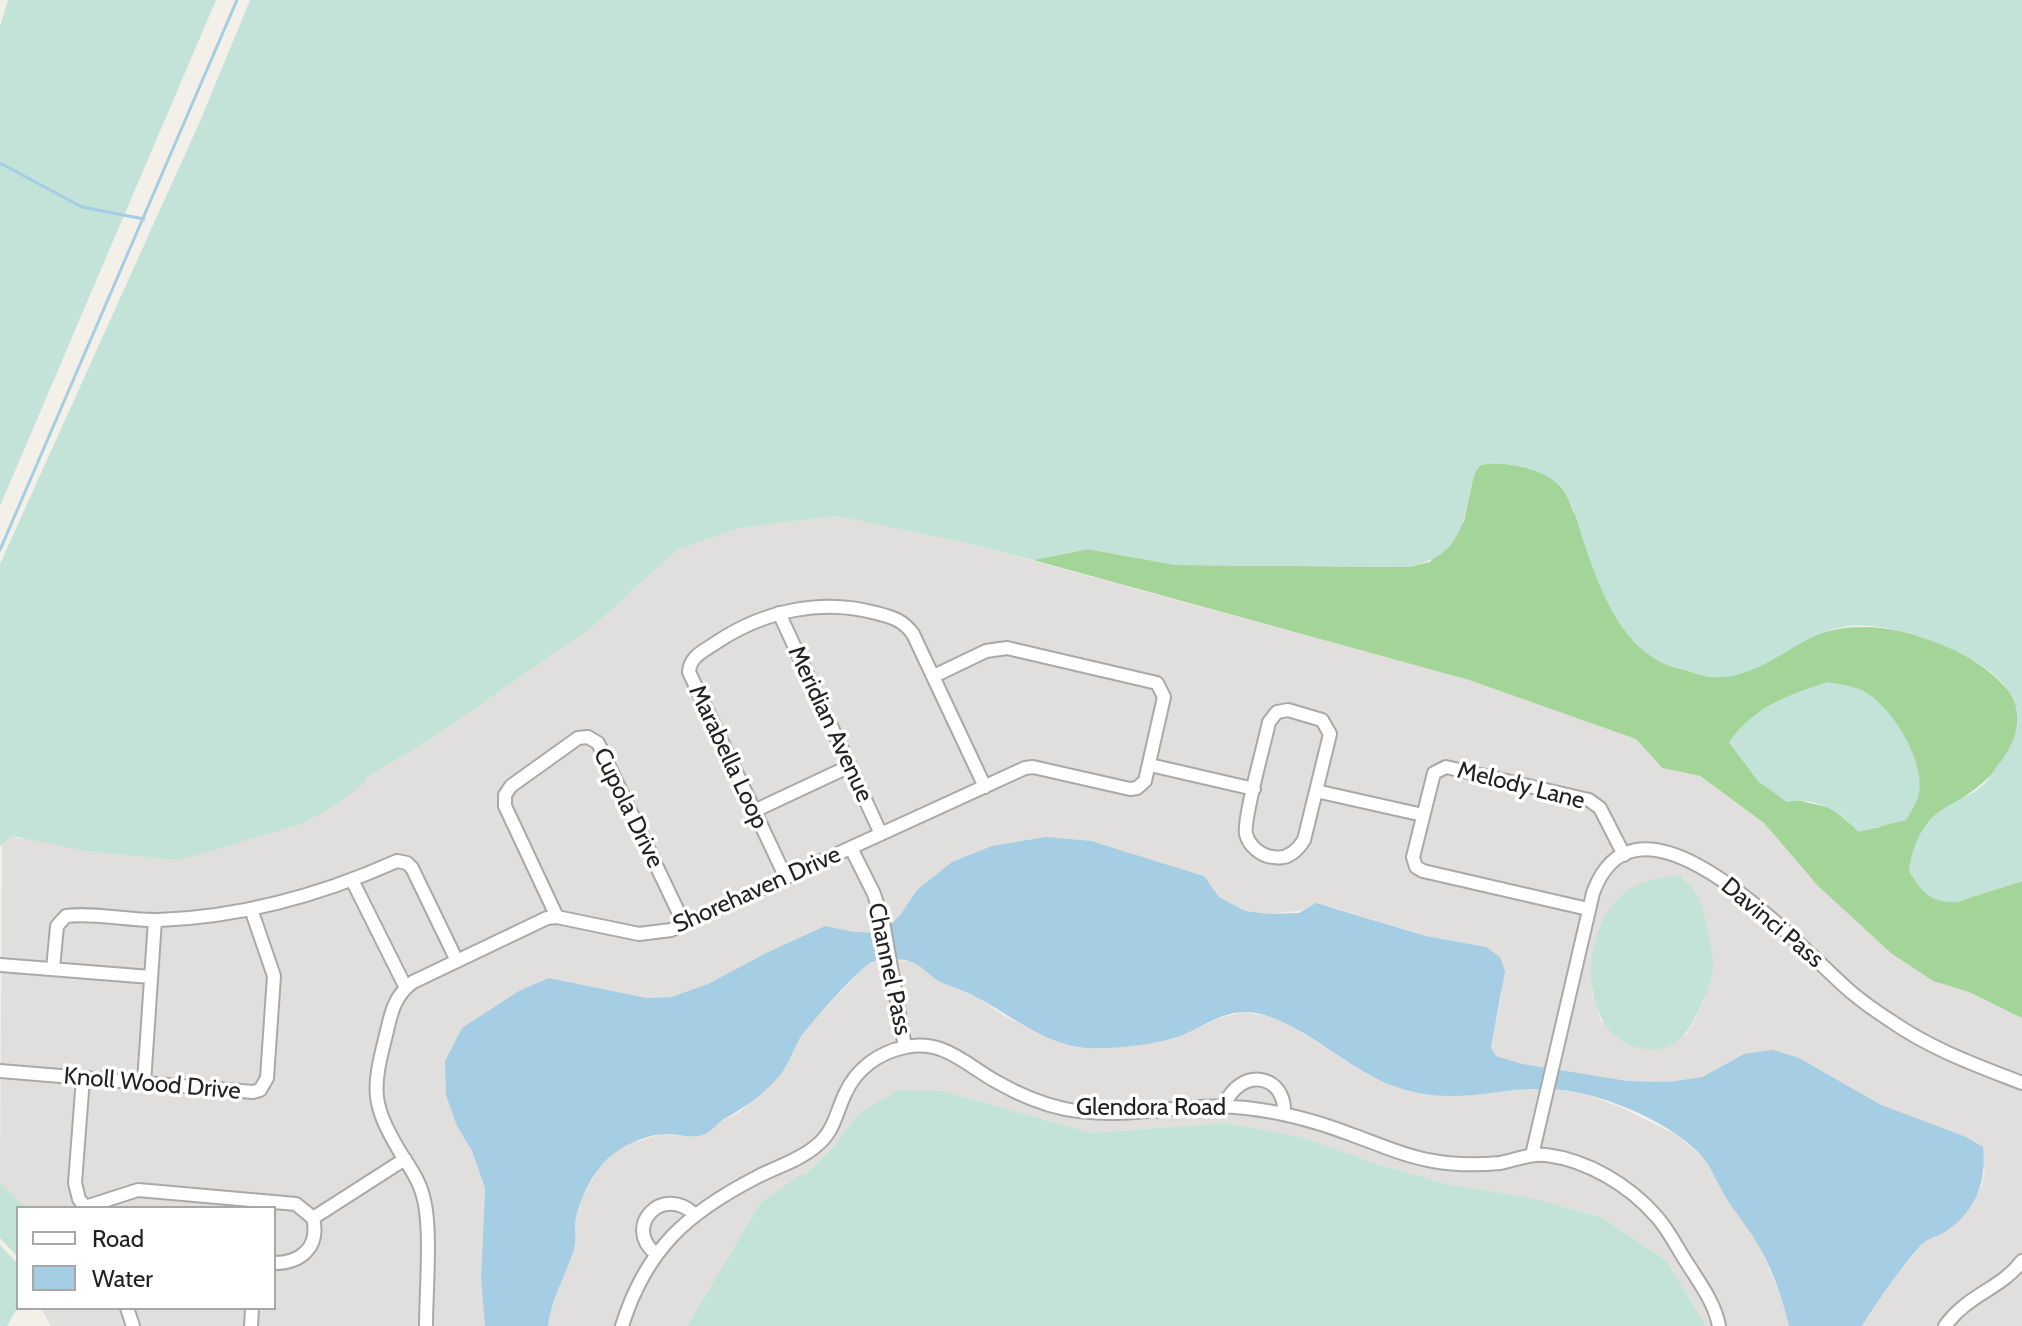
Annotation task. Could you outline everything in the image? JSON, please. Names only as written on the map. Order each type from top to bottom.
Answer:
[{"type":"street","name":"Marabella Loop","points":[[786,878],[690,677],[689,667],[694,657],[723,638],[779,613],[827,606],[892,617],[907,626],[913,634],[985,787]]},
{"type":"street","name":"Meridian Avenue","points":[[779,613],[881,834]]},
{"type":"street","points":[[934,676],[986,651],[1007,648],[1153,680],[1161,686],[1164,697],[1150,765],[1254,789]]},
{"type":"street","points":[[1285,710],[1318,717],[1329,730],[1316,791],[1302,843],[1293,853],[1276,858],[1258,851],[1246,833],[1269,722],[1274,714],[1285,710]]},
{"type":"street","name":"Cupola Drive","points":[[557,917],[505,806],[505,795],[511,786],[578,738],[588,737],[598,743],[684,924]]},
{"type":"street","name":"Shorehaven Drive","points":[[557,917],[639,934],[661,933],[1025,768],[1033,767],[1134,789],[1145,781],[1150,765]]},
{"type":"street","points":[[754,811],[850,766]]},
{"type":"street","name":"Melody Lane","points":[[1423,815],[1434,773],[1446,767],[1589,800],[1600,808],[1624,855]]},
{"type":"street","points":[[1316,791],[1423,815],[1413,857],[1419,869],[1588,909]]},
{"type":"street","name":"Channel Pass","points":[[851,848],[874,894],[883,922],[905,1047]]},
{"type":"street","name":"Davinci Pass","points":[[1624,855],[1657,849],[1730,883],[1769,914],[1853,993],[1892,1022],[1926,1043],[2022,1083]]},
{"type":"street","points":[[1624,855],[1597,882],[1588,909],[1532,1155],[1546,1155],[1596,1170],[1640,1201],[1657,1217],[1707,1295],[1719,1326]]},
{"type":"street","points":[[53,969],[57,926],[66,916],[155,920],[251,909],[352,880],[397,861],[407,863],[412,868],[457,961]]},
{"type":"street","points":[[352,880],[406,988]]},
{"type":"street","name":"Knoll Wood Drive","points":[[0,1071],[253,1092],[260,1090],[266,1083],[275,986],[272,968],[251,909]]},
{"type":"street","points":[[426,1326],[426,1206],[417,1181],[381,1118],[375,1091],[392,1007],[406,988],[537,922],[557,917]]},
{"type":"street","points":[[144,1083],[155,920]]},
{"type":"street","points":[[0,965],[151,977]]},
{"type":"street","name":"Glendora Road","points":[[622,1326],[632,1297],[655,1253],[694,1214],[815,1147],[830,1133],[844,1095],[858,1073],[878,1057],[905,1047],[929,1045],[942,1048],[1020,1094],[1066,1109],[1111,1113],[1224,1106],[1284,1113],[1390,1150],[1433,1161],[1478,1164],[1532,1155]]},
{"type":"street","points":[[83,1078],[75,1183],[84,1206]]},
{"type":"street","points":[[1224,1106],[1234,1087],[1246,1081],[1260,1080],[1279,1091],[1284,1113]]},
{"type":"street","points":[[313,1218],[405,1159]]},
{"type":"street","points":[[92,1206],[138,1190],[217,1202],[290,1202],[305,1209],[313,1218],[315,1234],[309,1249],[298,1260],[276,1263]]},
{"type":"street","points":[[655,1253],[645,1242],[643,1234],[650,1214],[662,1205],[675,1203],[687,1207],[694,1214]]},
{"type":"street","points":[[1945,1326],[1957,1310],[1976,1295],[1998,1284],[2022,1261]]},
{"type":"shaded area","points":[[8,0],[216,0],[0,506],[0,27]]},
{"type":"shaded area","points":[[250,0],[2022,0],[2022,881],[1956,902],[1947,902],[1928,895],[1909,871],[1915,844],[1929,821],[1941,810],[1984,784],[2012,742],[2017,726],[2014,700],[1986,668],[1924,638],[1870,626],[1843,627],[1826,632],[1762,665],[1728,677],[1706,676],[1660,662],[1629,636],[1616,618],[1597,579],[1563,490],[1556,482],[1536,471],[1501,464],[1480,465],[1477,469],[1465,516],[1450,546],[1433,559],[1408,567],[1176,565],[1088,549],[1032,560],[836,516],[739,528],[677,550],[590,629],[426,742],[367,777],[339,803],[301,824],[179,860],[87,851],[12,836],[0,846],[0,564],[201,119]]},
{"type":"shaded area","points":[[836,516],[971,544],[1469,680],[1636,739],[1661,768],[1699,776],[1764,823],[1818,886],[1892,954],[1933,981],[1969,992],[2022,1018],[2022,1326],[1862,1326],[1889,1284],[1925,1241],[1948,1230],[1972,1205],[1982,1185],[1985,1169],[1906,1116],[1880,1105],[1799,1058],[1744,1054],[1701,1077],[1668,1082],[1628,1081],[1523,1064],[1496,1056],[1491,1048],[1502,993],[1486,947],[1426,936],[1332,907],[1270,914],[1245,911],[1219,897],[1204,876],[1091,841],[918,890],[883,933],[825,926],[708,984],[671,997],[648,998],[549,978],[457,1126],[472,1151],[485,1188],[481,1279],[485,1326],[51,1326],[42,1310],[276,1310],[276,1206],[24,1206],[0,1183],[2,842],[12,836],[19,839],[338,803],[367,777],[426,742],[590,629],[677,550],[739,528]],"holes":[[[1679,876],[1697,894],[1705,997],[1686,1035],[1601,1022],[1592,993],[1597,935],[1649,881]]]},
{"type":"shaded area","points":[[1828,682],[1855,688],[1871,696],[1883,706],[1904,736],[1918,769],[1920,784],[1918,798],[1906,820],[1858,832],[1844,818],[1826,807],[1807,801],[1787,802],[1759,782],[1729,742],[1750,719],[1773,703]]},
{"type":"shaded area","points":[[1679,876],[1699,899],[1708,930],[1713,970],[1686,1033],[1662,1049],[1639,1048],[1619,1039],[1604,1023],[1595,1002],[1593,955],[1598,932],[1608,911],[1622,895],[1649,881]]},
{"type":"shaded area","points":[[912,961],[948,986],[975,996],[1006,1017],[1075,1047],[1103,1049],[1173,1039],[1217,1019],[1243,1012],[1278,1018],[1359,1069],[1391,1085],[1483,1093],[1549,1088],[1587,1095],[1620,1107],[1675,1134],[1702,1156],[1761,1249],[1784,1304],[1789,1326],[1706,1326],[1666,1260],[1603,1218],[1533,1198],[1447,1184],[1377,1164],[1302,1137],[1225,1123],[1092,1133],[943,1091],[858,1114],[832,1149],[804,1175],[761,1202],[687,1326],[548,1326],[550,1312],[575,1245],[576,1217],[583,1196],[599,1168],[613,1154],[631,1143],[663,1134],[689,1137],[704,1134],[738,1113],[784,1070],[798,1041],[814,1020],[868,963]]},
{"type":"shaded area","points":[[899,1090],[943,1091],[1092,1133],[1225,1123],[1302,1137],[1377,1164],[1447,1184],[1533,1198],[1603,1218],[1666,1260],[1706,1326],[687,1326],[761,1202],[804,1175],[832,1149],[858,1114]]},
{"type":"shaded area","points":[[0,1183],[24,1206],[16,1206],[16,1255],[0,1238]]},
{"type":"shaded area","points":[[0,1245],[16,1262],[16,1310],[7,1326],[0,1326]]},
{"type":"green space","points":[[1480,465],[1521,466],[1557,482],[1574,513],[1694,672],[1712,676],[1743,672],[1812,637],[1862,627],[1889,629],[1943,644],[1968,657],[2007,689],[2019,719],[2017,735],[2010,751],[1980,785],[1942,810],[1956,902],[2022,881],[2022,1018],[1969,992],[1933,981],[1892,954],[1818,886],[1764,823],[1700,776],[1662,768],[1636,739],[1469,680],[1033,560],[1088,549],[1176,565],[1408,567],[1430,562],[1464,521],[1474,474]],"holes":[[[1729,742],[1881,827],[1859,831],[1831,808],[1784,797],[1759,782]]]},
{"type":"water","points":[[1046,837],[1091,841],[1204,876],[1219,897],[1245,911],[1299,913],[1316,903],[1426,936],[1486,947],[1500,957],[1505,971],[1491,1048],[1496,1056],[1523,1064],[1628,1081],[1668,1082],[1702,1077],[1744,1054],[1773,1050],[1799,1058],[1881,1105],[1966,1137],[1983,1147],[1983,1171],[1978,1193],[1958,1222],[1921,1245],[1862,1326],[1789,1326],[1766,1259],[1704,1158],[1668,1129],[1628,1108],[1564,1090],[1525,1089],[1452,1096],[1415,1092],[1376,1078],[1279,1020],[1243,1012],[1153,1043],[1113,1048],[1078,1047],[1037,1033],[971,995],[939,981],[912,962],[887,960],[872,962],[847,984],[800,1038],[781,1074],[748,1104],[705,1134],[647,1137],[621,1149],[601,1166],[589,1183],[578,1210],[574,1249],[555,1297],[548,1326],[485,1326],[481,1279],[485,1188],[446,1095],[445,1061],[462,1028],[519,991],[549,978],[647,998],[671,997],[708,984],[825,926],[883,933],[917,890],[952,862],[992,846]]},
{"type":"waterway","points":[[0,550],[237,0]]},
{"type":"waterway","points":[[0,163],[82,207],[144,219]]}]
